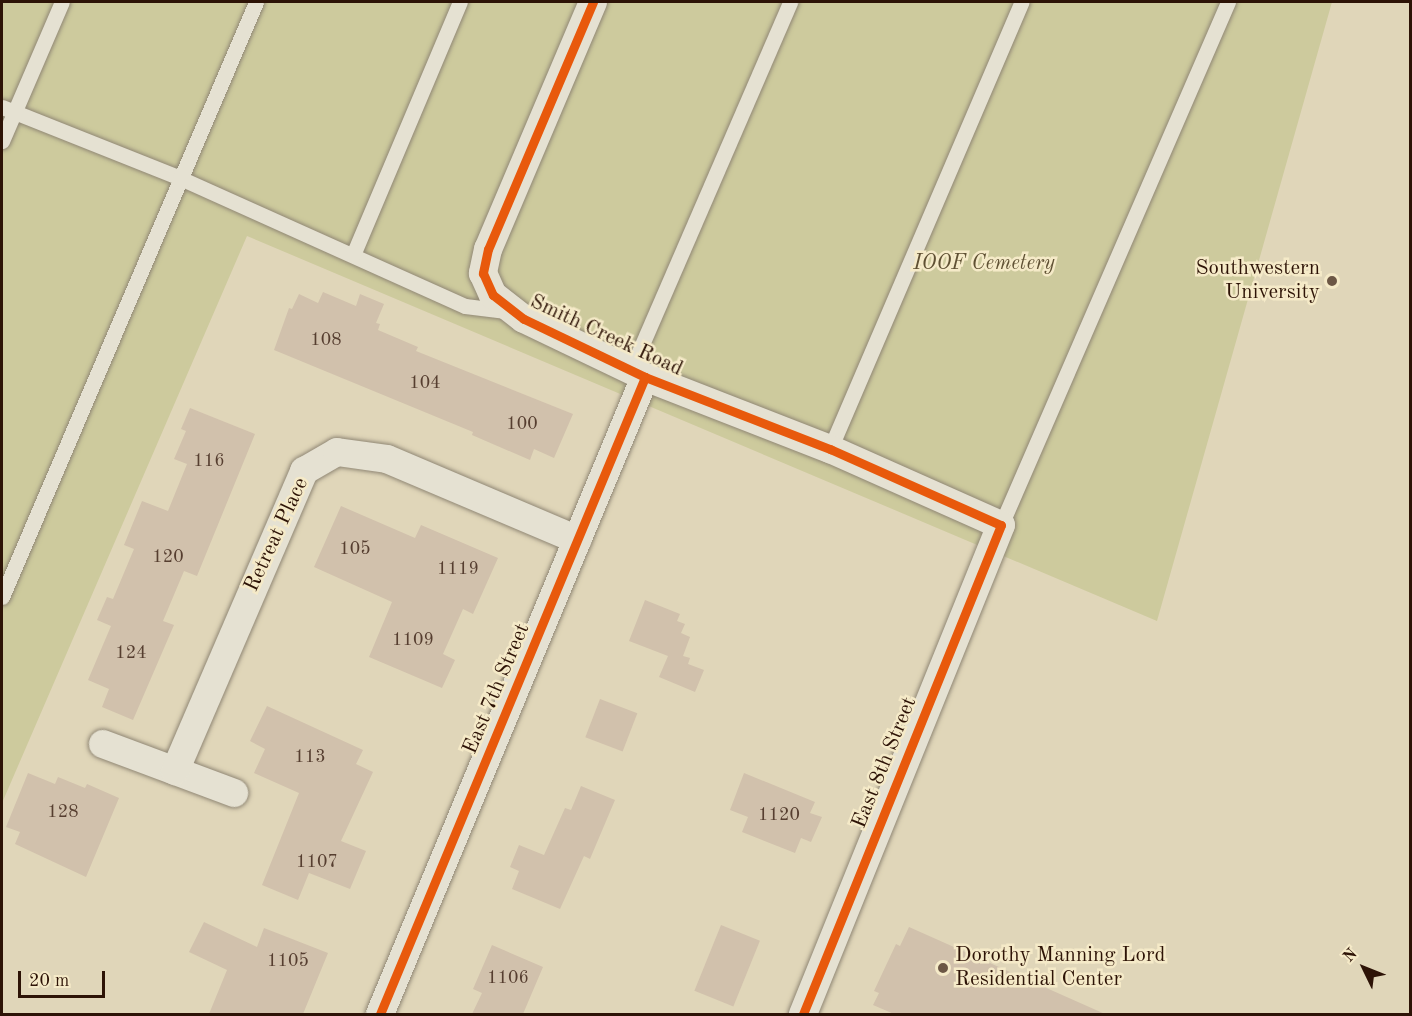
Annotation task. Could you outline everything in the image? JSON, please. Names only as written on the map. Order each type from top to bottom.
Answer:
[{"type":"street","name":"Smith Creek Road","points":[[593,2],[488,249],[483,273],[493,295],[514,312],[638,373],[830,449],[1001,525]]},
{"type":"street","name":"East 7th Street","points":[[380,1014],[578,540],[638,373]]},
{"type":"street","name":"Retreat Place","points":[[175,771],[304,471],[337,452],[387,459],[578,540]]},
{"type":"street","name":"East 8th Street","points":[[803,1014],[1001,525]]},
{"type":"street","points":[[103,744],[234,793]]},
{"type":"lane","points":[[2,141],[8,109],[62,2]]},
{"type":"lane","points":[[2,597],[256,2]]},
{"type":"lane","points":[[353,255],[460,2]]},
{"type":"lane","points":[[638,373],[790,2]]},
{"type":"lane","points":[[830,449],[1022,2]]},
{"type":"lane","points":[[1001,525],[1228,2]]},
{"type":"lane","points":[[8,109],[180,178],[465,306],[514,312]]},
{"type":"green space","name":"IOOF Cemetery","points":[[2,2],[1332,2],[1157,621],[247,236],[2,803]]},
{"type":"building","points":[[323,292],[356,306],[360,294],[384,304],[376,323],[380,324],[378,330],[418,347],[416,351],[573,414],[554,458],[534,449],[530,460],[472,435],[473,432],[274,350],[289,308],[292,309],[299,294],[318,303]]},
{"type":"building","points":[[190,408],[255,434],[197,576],[184,571],[163,621],[174,625],[133,720],[102,707],[109,689],[88,680],[111,626],[97,620],[107,597],[113,599],[134,549],[124,545],[142,501],[168,511],[187,464],[174,459],[186,431],[181,429]]},
{"type":"building","points":[[341,506],[415,538],[421,525],[498,558],[473,614],[463,609],[443,654],[455,660],[442,688],[369,657],[392,602],[314,567]]},
{"type":"building","points":[[645,600],[680,614],[677,621],[685,624],[681,633],[690,637],[683,656],[690,658],[688,664],[704,670],[695,692],[659,677],[668,656],[629,641]]},
{"type":"building","points":[[600,699],[637,713],[623,752],[585,737]]},
{"type":"building","points":[[267,706],[363,750],[356,764],[373,772],[341,841],[366,851],[350,889],[309,873],[298,900],[262,885],[299,793],[254,773],[265,749],[250,741]]},
{"type":"building","points":[[28,773],[55,784],[58,777],[85,788],[87,784],[119,798],[86,877],[15,844],[20,832],[6,827]]},
{"type":"building","points":[[744,773],[815,802],[810,813],[822,817],[811,842],[801,838],[795,853],[742,832],[748,817],[730,810]]},
{"type":"building","points":[[581,786],[615,800],[590,859],[584,856],[560,909],[512,889],[519,871],[510,867],[519,845],[544,855],[565,808],[571,810]]},
{"type":"building","points":[[204,922],[257,947],[264,928],[328,953],[303,1014],[209,1014],[227,970],[189,952]]},
{"type":"building","points":[[721,925],[760,941],[733,1007],[694,991]]},
{"type":"building","name":"Dorothy Manning Lord Residential Center","points":[[909,927],[1105,1014],[894,1014],[873,1005],[879,993],[874,991],[896,944],[900,946]]},
{"type":"building","points":[[492,945],[543,967],[523,1014],[472,1014],[482,993],[473,989]]},
{"type":"cycle path","points":[[593,2],[488,249],[483,273],[493,295],[524,319],[645,377],[830,449],[1001,525],[803,1014]]},
{"type":"cycle path","points":[[380,1014],[645,377]]},
{"type":"place","name":"Southwestern University","points":[[1332,281]]},
{"type":"place","name":"Dorothy Manning Lord Residential Center","points":[[943,968]]}]
